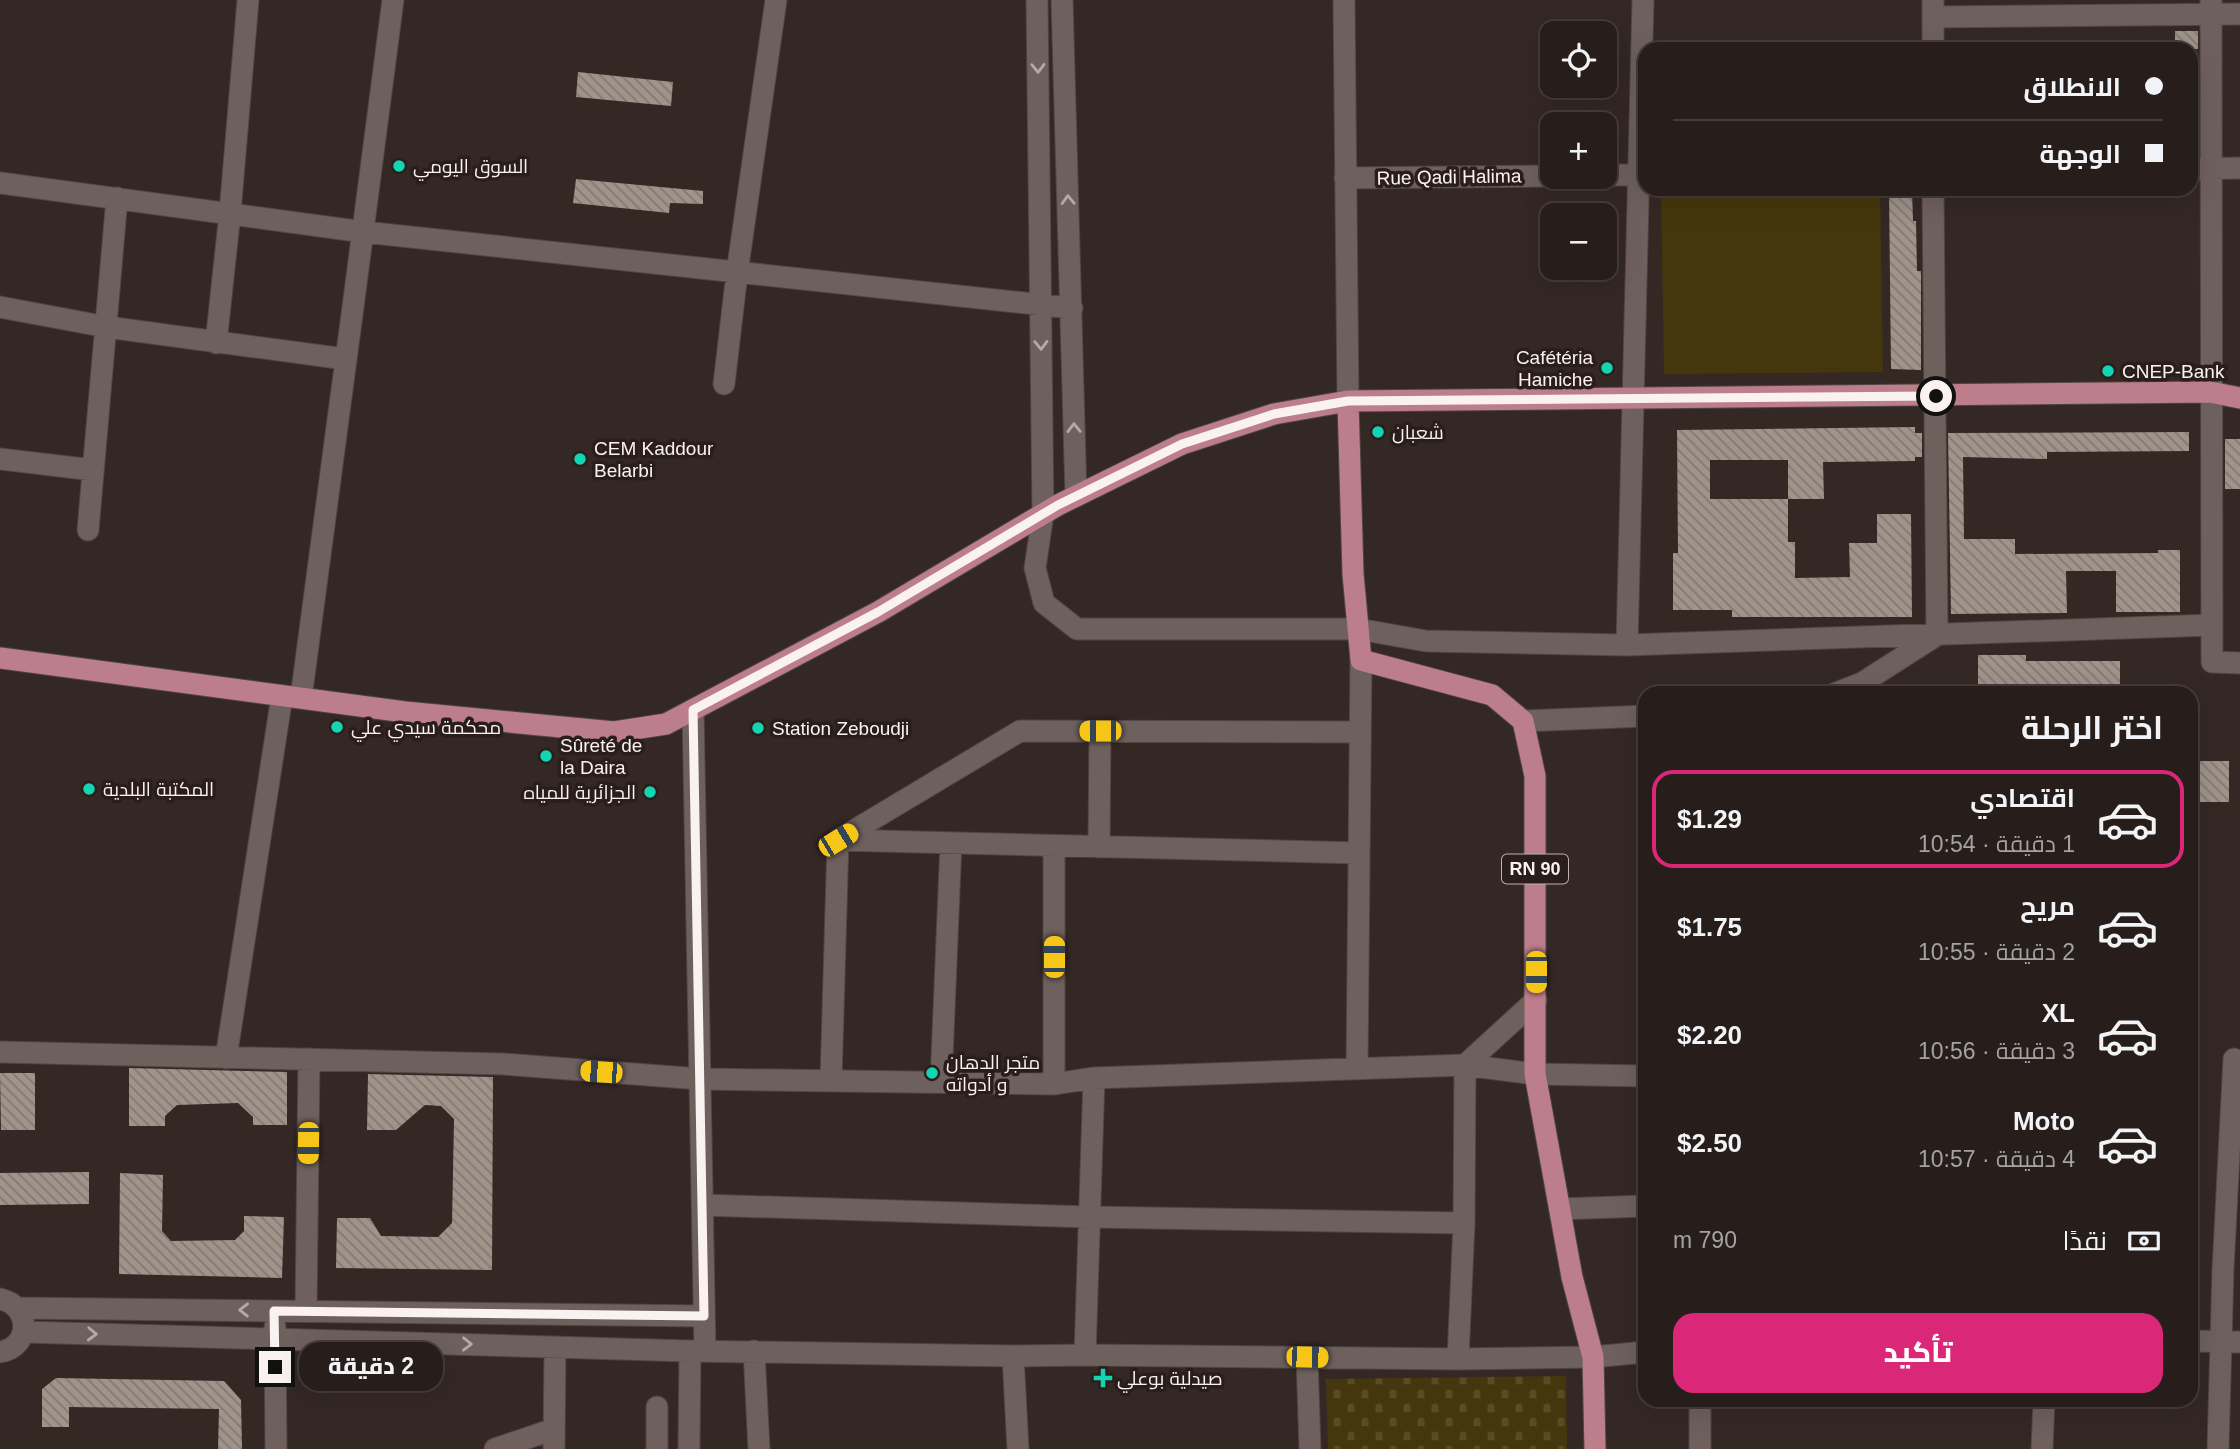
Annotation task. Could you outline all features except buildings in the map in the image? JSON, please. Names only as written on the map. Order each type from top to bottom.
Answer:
[{"type":"main road","points":[[0,658],[405,712],[614,732],[666,724],[878,612],[1076,496],[1182,444],[1274,414],[1348,401],[2210,392],[2240,398]]},
{"type":"main road","points":[[1348,401],[1353,574],[1361,660],[1492,695],[1523,721]]},
{"type":"main road","name":"RN 90","points":[[1523,721],[1535,776],[1535,1074],[1572,1277],[1592,1357],[1595,1449]]},
{"type":"street","points":[[216,343],[248,0]]},
{"type":"street","points":[[226,1058],[292,697],[364,232],[393,0]]},
{"type":"street","points":[[724,384],[776,0]]},
{"type":"street","points":[[1037,0],[1042,514],[1035,568],[1044,603],[1077,629],[1358,629],[1426,641],[1628,645],[2212,625]]},
{"type":"street","points":[[1062,0],[1076,496]]},
{"type":"street","points":[[1344,0],[1348,401]]},
{"type":"street","points":[[1643,0],[1643,42]]},
{"type":"street","points":[[2211,7],[2201,169],[2210,392],[2212,662],[2240,663]]},
{"type":"street","points":[[1933,42],[1933,9],[2211,7],[2240,14]]},
{"type":"street","points":[[2201,169],[2240,169]]},
{"type":"street","points":[[1617,175],[1638,175]]},
{"type":"street","name":"Rue Qadi Halima","points":[[1345,178],[1540,176]]},
{"type":"street","points":[[0,183],[364,232],[1072,308]]},
{"type":"street","points":[[1628,645],[1633,398],[1641,196]]},
{"type":"street","points":[[1933,196],[1937,635]]},
{"type":"street","points":[[88,530],[117,198]]},
{"type":"street","points":[[0,307],[107,327],[345,359]]},
{"type":"street","points":[[0,459],[93,470]]},
{"type":"street","points":[[1865,686],[1937,635]]},
{"type":"street","points":[[1357,1068],[1361,660]]},
{"type":"street","points":[[689,1449],[704,1316],[693,710]]},
{"type":"street","points":[[1523,721],[1638,716]]},
{"type":"street","points":[[1098,847],[1100,731]]},
{"type":"street","points":[[838,840],[1020,732],[1360,732]]},
{"type":"street","points":[[838,840],[1359,853]]},
{"type":"street","points":[[831,1080],[838,840]]},
{"type":"street","points":[[941,1082],[951,843]]},
{"type":"street","points":[[1054,846],[1054,1084]]},
{"type":"street","points":[[1458,1359],[1464,1223],[1465,1065],[1536,1000]]},
{"type":"street","points":[[0,1052],[503,1064],[700,1079],[1054,1084],[1094,1078],[1465,1065],[1535,1074],[1638,1076]]},
{"type":"street","points":[[306,1311],[309,1059]]},
{"type":"street","points":[[2217,1449],[2230,1342],[2234,1059]]},
{"type":"street","points":[[1086,1355],[1094,1078]]},
{"type":"street","points":[[702,1205],[1090,1217],[1464,1223]]},
{"type":"street","points":[[1560,1209],[1638,1206]]},
{"type":"street","points":[[9,1303],[274,1311],[704,1316]]},
{"type":"street","points":[[0,1352],[15,1347],[24,1332],[23,1315],[9,1303]]},
{"type":"street","points":[[274,1311],[276,1449]]},
{"type":"street","points":[[24,1332],[698,1351],[1013,1356],[1458,1359],[1592,1357],[1638,1353]]},
{"type":"street","points":[[2198,1341],[2230,1342]]},
{"type":"street","points":[[495,1449],[554,1439],[555,1347]]},
{"type":"street","points":[[754,1351],[759,1449]]},
{"type":"street","points":[[1013,1356],[1018,1449]]},
{"type":"street","points":[[1307,1357],[1310,1449]]},
{"type":"street","points":[[657,1407],[657,1449]]},
{"type":"street","points":[[1700,1407],[1700,1449]]},
{"type":"street","points":[[2042,1449],[2044,1407]]},
{"type":"green space","points":[[1661,196],[1880,196],[1883,372],[1664,374]]},
{"type":"green space","points":[[1566,1376],[1567,1449],[1328,1449],[1326,1379]]},
{"type":"place","name":"السوق اليومي","points":[[399,166]]},
{"type":"place","name":"Cafétéria Hamiche","points":[[1607,368]]},
{"type":"place","name":"CNEP-Bank","points":[[2108,371]]},
{"type":"place","name":"شعبان","points":[[1378,432]]},
{"type":"place","name":"CEM Kaddour Belarbi","points":[[580,459]]},
{"type":"place","name":"محكمة سيدي علي","points":[[337,727]]},
{"type":"place","name":"Station Zeboudji","points":[[758,728]]},
{"type":"place","name":"Sûreté de la Daira","points":[[546,756]]},
{"type":"place","name":"المكتبة البلدية","points":[[89,789]]},
{"type":"place","name":"الجزائرية للمياه","points":[[650,792]]},
{"type":"place","name":"متجر الدهان و أدواته","points":[[932,1073]]},
{"type":"place","name":"صيدلية بوعلي","points":[[1103,1378]]},
{"type":"route","points":[[275,1367],[274,1311],[704,1316],[693,710],[878,612],[1058,505],[1182,444],[1274,414],[1348,401],[1936,396]]}]
